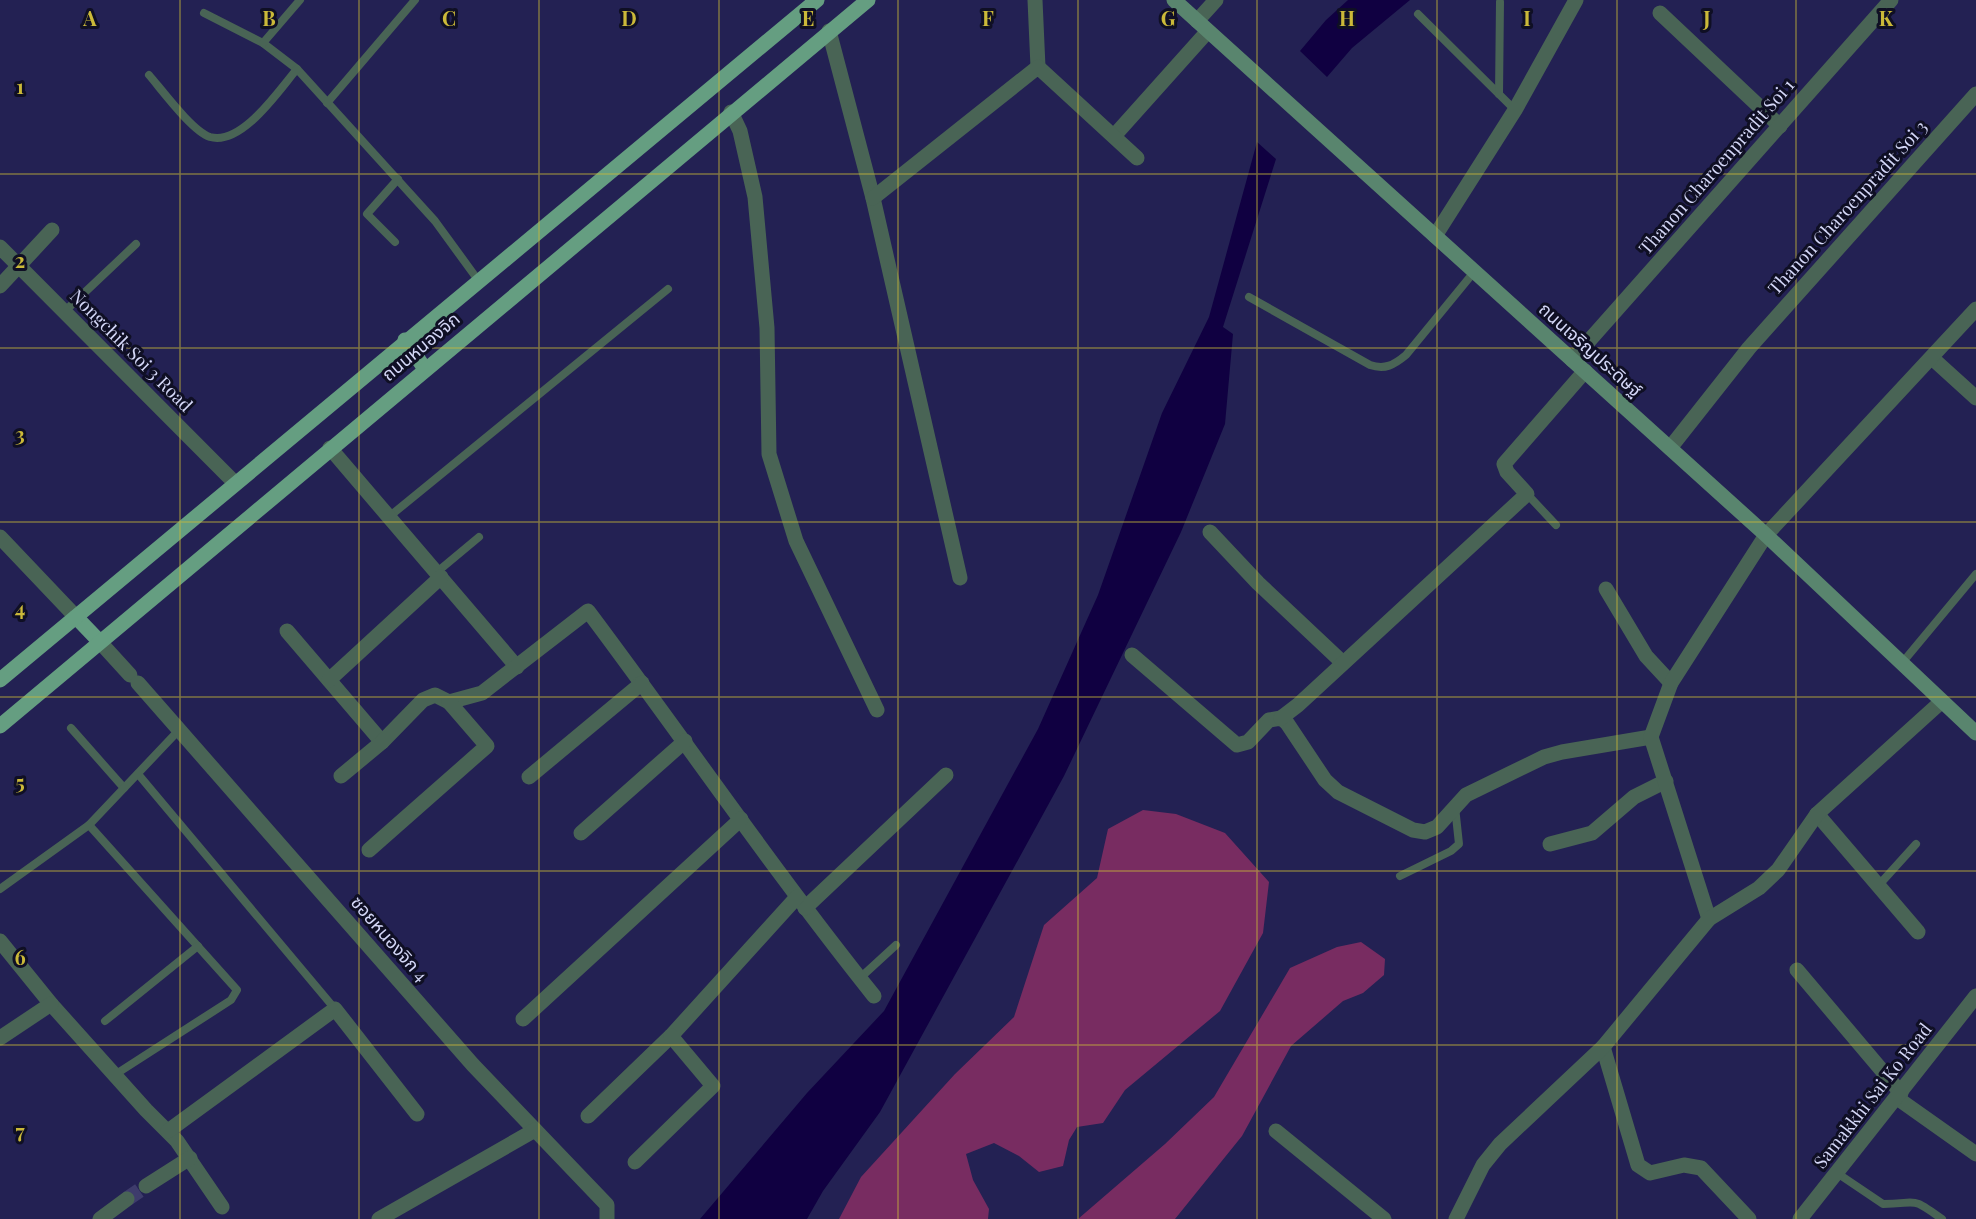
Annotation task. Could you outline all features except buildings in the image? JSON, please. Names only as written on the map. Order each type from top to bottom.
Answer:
[{"type":"main road","name":"ถนนหนองจิก","points":[[0,680],[405,340],[817,0]]},
{"type":"main road","name":"ถนนหนองจิก","points":[[0,726],[731,112],[868,0]]},
{"type":"main road","name":"ถนนเจริญประดิษฐ์","points":[[1174,0],[1766,535],[1976,733]]},
{"type":"main road","points":[[405,340],[425,369]]},
{"type":"main road","points":[[76,617],[99,641]]},
{"type":"street","points":[[1035,0],[1038,67],[1137,158]]},
{"type":"street","points":[[1197,21],[1216,0]]},
{"type":"street","points":[[1435,236],[1515,110],[1576,0]]},
{"type":"street","name":"Thanon Charoenpradit Soi 1","points":[[1572,360],[1891,0]]},
{"type":"street","points":[[1660,13],[1780,126]]},
{"type":"street","points":[[829,31],[873,198],[960,578]]},
{"type":"street","points":[[1114,136],[1208,31]]},
{"type":"street","points":[[873,198],[1038,67]]},
{"type":"street","name":"Thanon Charoenpradit Soi 3","points":[[1670,448],[1749,348],[1976,94]]},
{"type":"street","points":[[731,112],[740,131],[755,197],[757,241],[767,328],[769,454],[796,541],[877,710]]},
{"type":"street","points":[[0,285],[52,230]]},
{"type":"street","name":"Nongchik Soi 3 Road","points":[[0,247],[235,483]]},
{"type":"street","points":[[1708,919],[1651,737],[1671,683],[1766,535],[1976,309]]},
{"type":"street","points":[[1932,358],[1976,398]]},
{"type":"street","points":[[1132,655],[1237,745],[1248,742],[1269,720],[1281,718],[1298,705],[1342,662],[1527,494],[1507,472],[1504,464],[1585,371]]},
{"type":"street","points":[[330,448],[517,666]]},
{"type":"street","points":[[1210,532],[1258,583],[1342,662]]},
{"type":"street","points":[[0,537],[76,617]]},
{"type":"street","points":[[328,680],[439,574]]},
{"type":"street","points":[[1606,589],[1646,656],[1671,683]]},
{"type":"street","points":[[450,702],[482,693],[588,611],[801,902],[874,996]]},
{"type":"street","points":[[287,631],[382,741]]},
{"type":"street","name":"ซอยหนองจิก 4","points":[[99,641],[473,1065],[607,1205],[607,1219]]},
{"type":"street","points":[[530,777],[642,683]]},
{"type":"street","points":[[341,776],[382,741],[423,700],[435,695],[450,702],[487,746],[369,850]]},
{"type":"street","points":[[1456,1219],[1483,1165],[1500,1144],[1603,1047],[1708,919],[1759,888],[1778,870],[1817,814],[1941,702]]},
{"type":"street","points":[[1281,718],[1287,723],[1325,780],[1338,792],[1413,831],[1425,832],[1437,827],[1466,795],[1544,758],[1562,752],[1651,737]]},
{"type":"street","points":[[581,833],[685,741]]},
{"type":"street","points":[[588,1116],[671,1036],[801,902],[946,775]]},
{"type":"street","points":[[1550,844],[1592,833],[1634,797],[1665,781]]},
{"type":"street","points":[[1817,814],[1918,932]]},
{"type":"street","points":[[523,1019],[741,819]]},
{"type":"street","points":[[0,941],[51,1004],[146,1110],[168,1131],[190,1158],[222,1207]]},
{"type":"street","points":[[1797,970],[1899,1095],[1976,1154]]},
{"type":"street","name":"Samakkhi Sai Ko Road","points":[[1800,1219],[1976,996]]},
{"type":"street","points":[[0,1038],[51,1004]]},
{"type":"street","points":[[168,1131],[335,1009],[417,1114]]},
{"type":"street","points":[[635,1162],[713,1086],[671,1036]]},
{"type":"street","points":[[1603,1047],[1638,1165],[1650,1173],[1684,1165],[1701,1168],[1749,1219]]},
{"type":"street","points":[[379,1219],[535,1130]]},
{"type":"street","points":[[1276,1131],[1384,1219]]},
{"type":"street","points":[[146,1186],[190,1158]]},
{"type":"street","points":[[100,1219],[127,1199]]},
{"type":"lane","points":[[263,43],[300,0]]},
{"type":"lane","points":[[327,103],[415,0]]},
{"type":"lane","points":[[1498,94],[1500,2]]},
{"type":"lane","points":[[204,13],[263,43],[297,69],[435,221],[478,280]]},
{"type":"lane","points":[[1418,14],[1515,110]]},
{"type":"lane","points":[[149,75],[196,128],[209,136],[224,138],[252,121],[297,69]]},
{"type":"lane","points":[[395,242],[367,214],[398,179]]},
{"type":"lane","points":[[64,312],[136,244]]},
{"type":"lane","points":[[1250,297],[1370,365],[1381,368],[1395,364],[1406,355],[1474,272]]},
{"type":"lane","points":[[390,516],[668,289]]},
{"type":"lane","points":[[1527,494],[1556,525]]},
{"type":"lane","points":[[439,574],[479,537]]},
{"type":"lane","points":[[1902,663],[1976,574]]},
{"type":"lane","points":[[71,728],[124,788]]},
{"type":"lane","points":[[0,890],[89,825],[179,730]]},
{"type":"lane","points":[[138,774],[335,1009]]},
{"type":"lane","points":[[1400,876],[1451,851],[1459,844],[1455,807]]},
{"type":"lane","points":[[89,825],[237,990],[231,1000],[116,1074]]},
{"type":"lane","points":[[1878,886],[1916,844]]},
{"type":"lane","points":[[860,978],[896,945]]},
{"type":"lane","points":[[105,1021],[198,946]]},
{"type":"lane","points":[[1837,1173],[1883,1204],[1909,1200],[1918,1202],[1942,1219]]},
{"type":"shaded area","points":[[1348,0],[1410,0],[1352,48],[1327,77],[1300,51],[1326,20]]},
{"type":"shaded area","points":[[1257,142],[1276,159],[1223,327],[1233,334],[1225,424],[1181,532],[1064,776],[880,1112],[823,1191],[807,1219],[700,1219],[807,1093],[884,1011],[1038,729],[1098,595],[1162,413],[1209,317]]},
{"type":"shaded area","points":[[1143,810],[1176,814],[1225,833],[1269,882],[1263,933],[1220,1011],[1125,1090],[1103,1123],[1077,1127],[1069,1140],[1063,1166],[1039,1172],[1019,1156],[994,1143],[966,1154],[973,1180],[989,1209],[988,1219],[839,1219],[861,1177],[955,1074],[1014,1017],[1044,925],[1097,878],[1108,829]]},
{"type":"shaded area","points":[[1361,942],[1385,959],[1384,975],[1363,993],[1343,1001],[1291,1046],[1242,1136],[1175,1219],[1078,1219],[1165,1144],[1214,1097],[1290,968],[1337,947]]},
{"type":"tunnel","points":[[127,1199],[146,1186]]}]
